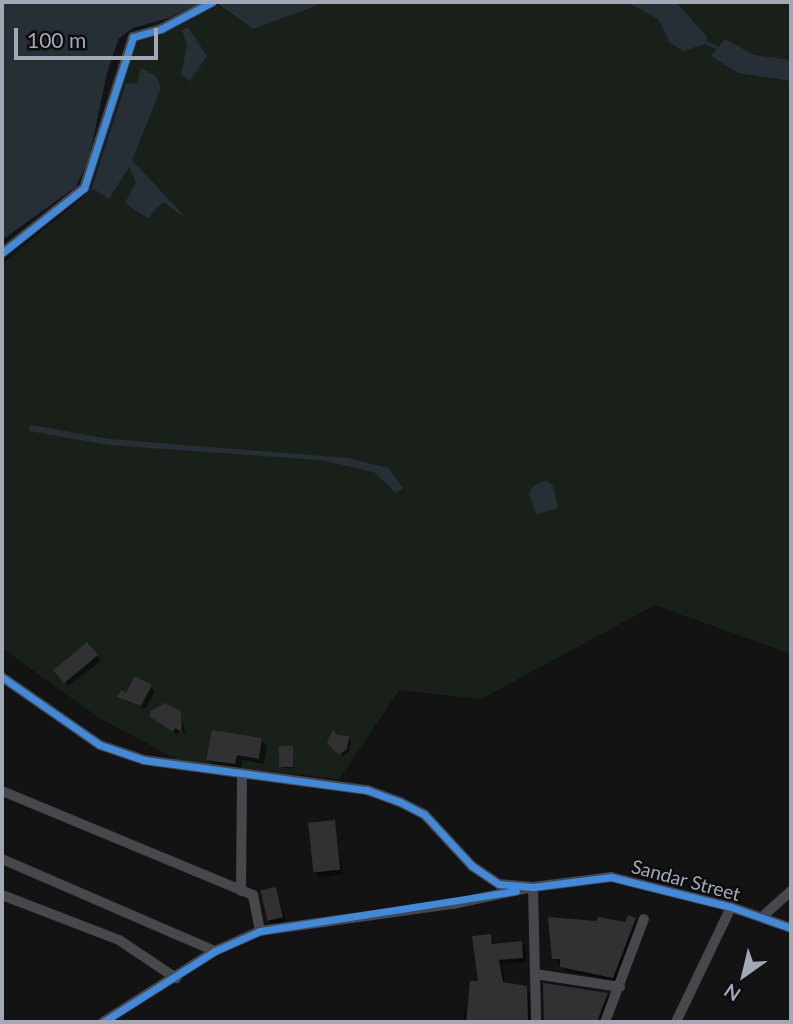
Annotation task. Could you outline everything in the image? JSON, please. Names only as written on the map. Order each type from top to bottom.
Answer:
[{"type":"street","points":[[2,253],[84,188],[133,37],[161,29],[212,2]]},
{"type":"street","name":"Sandar Street","points":[[2,677],[100,745],[144,760],[242,776],[367,789],[425,814],[472,866],[499,884],[533,887],[611,877],[731,907],[791,928]]},
{"type":"street","points":[[241,891],[242,776]]},
{"type":"street","points":[[2,792],[253,895],[260,931]]},
{"type":"street","points":[[2,859],[215,951]]},
{"type":"street","points":[[103,1022],[215,951],[260,931],[453,904],[533,887],[536,1022]]},
{"type":"street","points":[[762,917],[791,891]]},
{"type":"street","points":[[2,895],[120,940],[176,978]]},
{"type":"street","points":[[676,1022],[731,907]]},
{"type":"street","points":[[605,1022],[644,919]]},
{"type":"street","points":[[535,974],[620,987]]},
{"type":"shaded area","points":[[2,2],[202,2],[169,18],[133,28],[119,38],[107,73],[89,159],[76,187],[2,240]]},
{"type":"shaded area","points":[[215,2],[326,2],[253,29]]},
{"type":"shaded area","points":[[326,2],[791,2],[791,654],[655,605],[481,699],[399,690],[339,779],[180,761],[101,719],[2,648],[4,262],[86,195],[135,41],[214,3],[253,29]]},
{"type":"shaded area","points":[[627,2],[676,2],[707,37],[705,44],[683,51],[670,43],[658,19]]},
{"type":"shaded area","points":[[188,27],[207,56],[190,81],[181,75],[187,45],[182,30]]},
{"type":"shaded area","points":[[725,39],[754,55],[791,60],[791,81],[738,73],[711,56]]},
{"type":"shaded area","points":[[141,68],[156,76],[161,88],[132,160],[186,218],[163,202],[148,218],[125,203],[136,182],[129,167],[109,199],[92,188],[126,83],[137,84]]},
{"type":"shaded area","points":[[30,425],[110,439],[348,458],[388,468],[403,488],[396,493],[374,472],[319,460],[108,445],[29,431]]},
{"type":"shaded area","points":[[546,480],[553,486],[558,508],[536,514],[529,494],[533,486]]},
{"type":"building","points":[[87,642],[98,655],[64,683],[53,670]]},
{"type":"building","points":[[135,676],[152,685],[141,706],[117,697],[121,690],[126,693]]},
{"type":"building","points":[[165,703],[181,711],[182,732],[175,728],[173,732],[150,717],[150,711]]},
{"type":"building","points":[[333,729],[337,735],[349,736],[347,749],[339,755],[327,743]]},
{"type":"building","points":[[212,730],[262,738],[259,759],[237,755],[235,764],[206,760]]},
{"type":"building","points":[[279,746],[293,746],[293,767],[279,767]]},
{"type":"building","points":[[335,820],[340,870],[313,873],[308,823]]},
{"type":"building","points":[[276,887],[283,917],[267,921],[260,891]]},
{"type":"building","points":[[628,915],[636,918],[613,978],[560,967],[560,959],[552,959],[548,917],[597,921],[598,917],[625,922]]},
{"type":"building","points":[[491,934],[492,944],[522,941],[523,958],[499,960],[503,982],[527,986],[528,1020],[466,1022],[470,981],[478,981],[472,936]]},
{"type":"building","points":[[543,983],[608,993],[597,1022],[544,1022]]},
{"type":"waterway","points":[[706,42],[716,47]]},
{"type":"cycle path","points":[[2,253],[84,188],[133,37],[161,29],[212,2]]},
{"type":"cycle path","points":[[2,677],[100,745],[144,760],[367,790],[400,802],[424,814],[472,866],[499,884],[533,887],[611,877],[731,907],[791,928]]},
{"type":"cycle path","points":[[103,1022],[215,951],[260,931],[516,891]]}]
